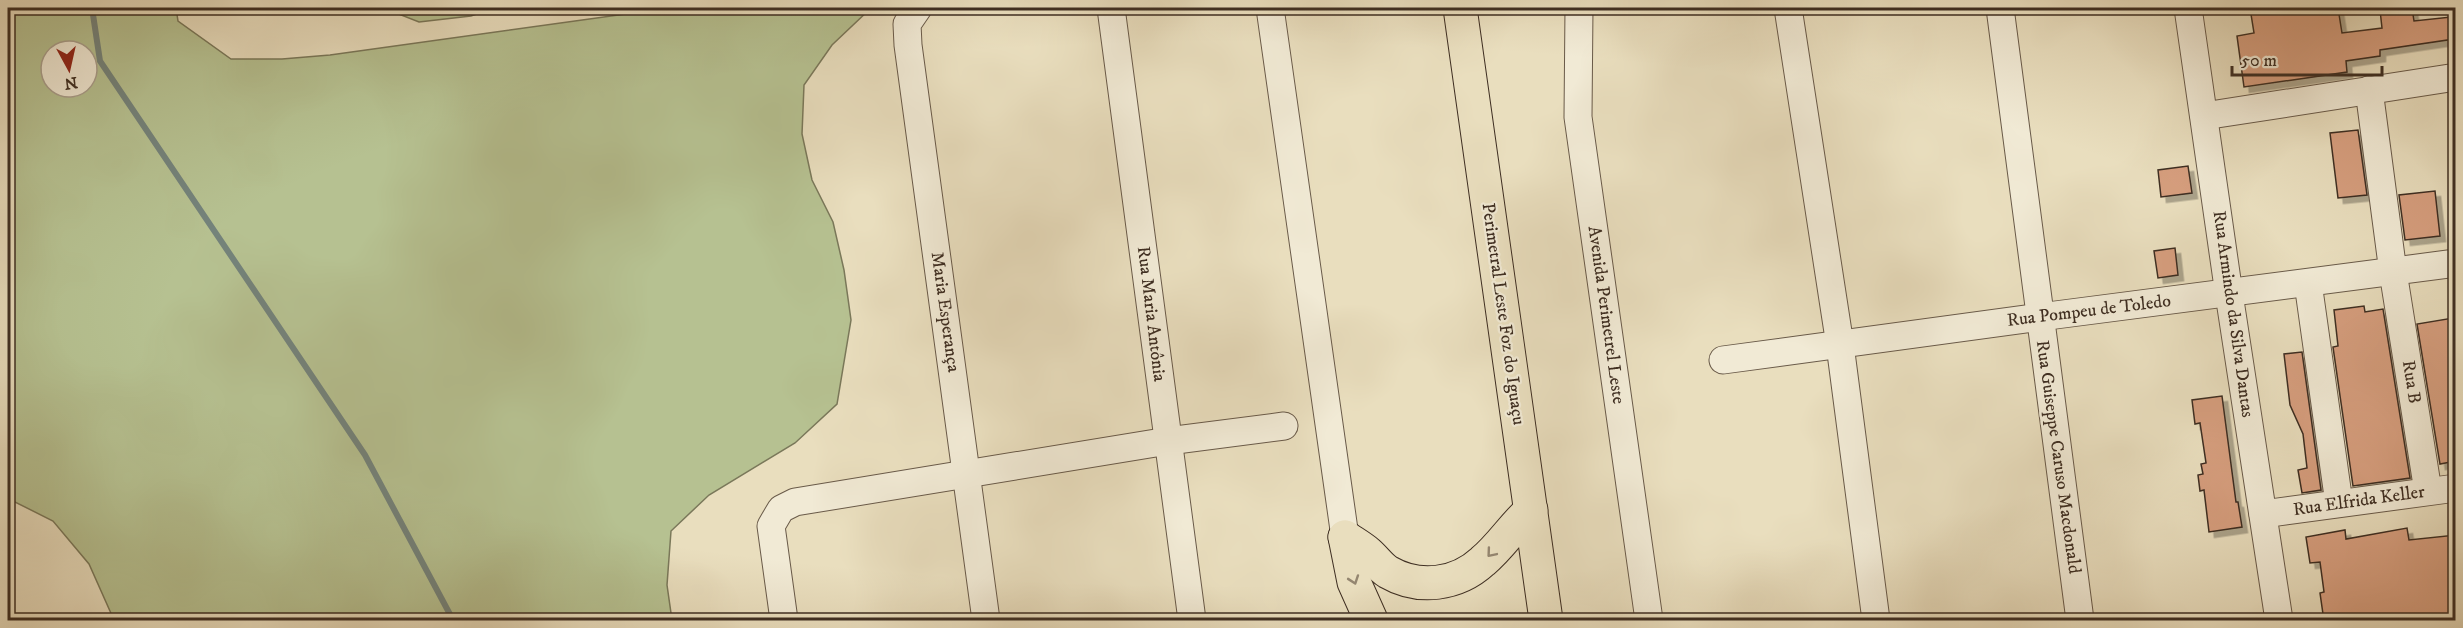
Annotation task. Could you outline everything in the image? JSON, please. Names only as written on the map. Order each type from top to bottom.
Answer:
[{"type":"highway","name":"Perimetral Leste Foz do Iguaçu","points":[[1460,8],[1546,621]]},
{"type":"highway","points":[[1345,537],[1398,577],[1424,583],[1437,583],[1451,580],[1476,568],[1531,510]]},
{"type":"highway","points":[[1345,537],[1351,572],[1371,621]]},
{"type":"street","name":"Maria Esperança","points":[[918,8],[907,24],[908,45],[986,621]]},
{"type":"street","name":"Rua Maria Antônia","points":[[1111,8],[1192,621]]},
{"type":"street","points":[[1270,8],[1345,537]]},
{"type":"street","name":"Avenida Perimetrel Leste","points":[[1579,8],[1578,117],[1649,621]]},
{"type":"street","points":[[1788,8],[1840,345],[1876,621]]},
{"type":"street","name":"Rua Guiseppe Caruso Macdonald","points":[[2000,8],[2080,621]]},
{"type":"street","name":"Rua Armindo da Silva Dantas","points":[[2188,8],[2279,621]]},
{"type":"street","points":[[2204,116],[2456,77]]},
{"type":"street","name":"Rua B","points":[[2369,90],[2393,272],[2428,491]]},
{"type":"street","name":"Rua Pompeu de Toledo","points":[[1724,360],[2456,263]]},
{"type":"street","points":[[2308,283],[2339,503]]},
{"type":"street","points":[[784,621],[771,526],[781,509],[795,502],[1168,441],[1284,426]]},
{"type":"street","name":"Rua Elfrida Keller","points":[[2263,514],[2456,488]]},
{"type":"green space","points":[[8,8],[176,8],[178,21],[231,59],[282,59],[330,55],[669,8],[871,8],[832,45],[804,85],[802,134],[812,180],[833,222],[844,270],[851,320],[837,404],[795,443],[709,495],[671,531],[667,585],[672,620],[114,620],[89,564],[53,521],[8,500]]},
{"type":"green space","points":[[395,8],[494,8],[471,16],[419,22],[396,13]]},
{"type":"building","points":[[2250,8],[2338,8],[2342,33],[2382,28],[2380,10],[2412,8],[2414,21],[2451,17],[2454,39],[2380,50],[2380,56],[2346,61],[2347,72],[2244,87],[2237,36],[2254,33]]},
{"type":"building","points":[[2358,130],[2367,195],[2338,198],[2330,133]]},
{"type":"building","points":[[2188,166],[2192,193],[2161,197],[2158,170]]},
{"type":"building","points":[[2435,191],[2440,236],[2405,240],[2399,195]]},
{"type":"building","points":[[2175,248],[2178,275],[2158,278],[2154,251]]},
{"type":"building","points":[[2364,306],[2365,312],[2383,309],[2410,478],[2353,486],[2333,347],[2338,346],[2334,310]]},
{"type":"building","points":[[2453,318],[2456,334],[2456,461],[2440,464],[2417,324]]},
{"type":"building","points":[[2302,352],[2321,490],[2302,493],[2298,470],[2307,468],[2303,434],[2290,405],[2284,354]]},
{"type":"building","points":[[2222,396],[2236,502],[2238,502],[2242,527],[2209,532],[2204,490],[2200,491],[2198,475],[2203,474],[2201,464],[2206,463],[2200,423],[2195,424],[2192,400]]},
{"type":"building","points":[[2407,528],[2409,540],[2456,535],[2456,621],[2324,621],[2320,593],[2324,592],[2320,562],[2310,563],[2306,537],[2345,530],[2346,539]]},
{"type":"waterway","points":[[92,8],[100,61],[365,455],[453,620]]}]
